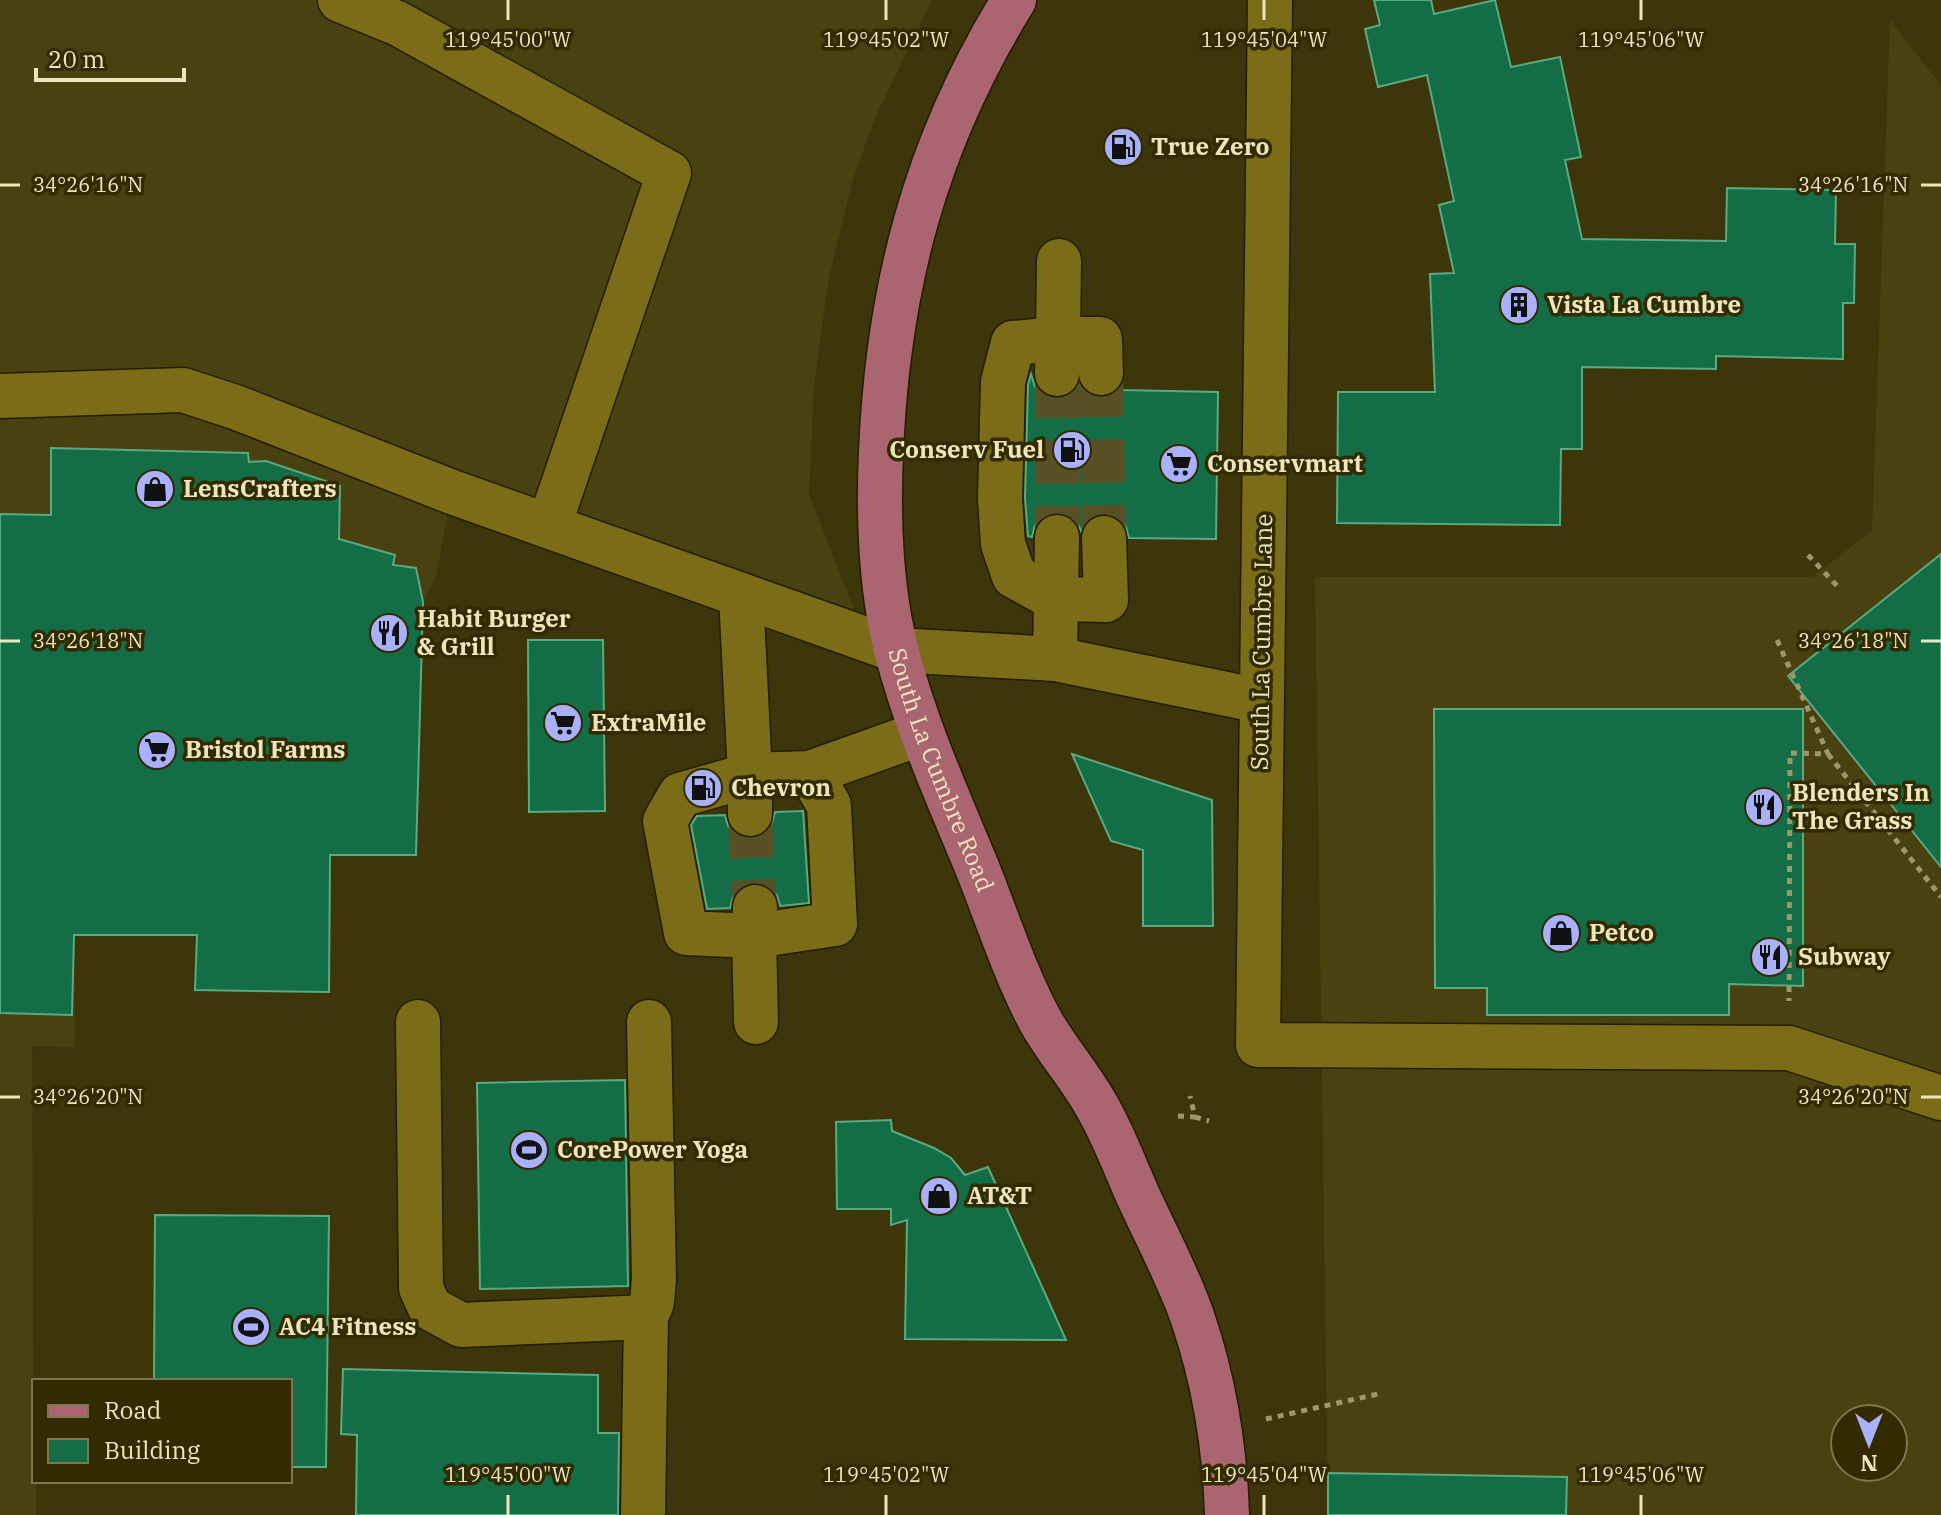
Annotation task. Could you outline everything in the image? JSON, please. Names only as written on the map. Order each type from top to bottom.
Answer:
[{"type":"main road","name":"South La Cumbre Road","points":[[1014,0],[990,39],[939,146],[920,203],[896,295],[883,392],[879,494],[884,588],[896,650],[922,733],[1041,1021],[1096,1104],[1191,1314],[1211,1378],[1225,1477],[1227,1515]]},
{"type":"lane","points":[[340,0],[397,23],[669,173],[549,526]]},
{"type":"lane","name":"South La Cumbre Lane","points":[[1270,0],[1258,1045],[1789,1048]]},
{"type":"lane","points":[[1057,356],[1059,261]]},
{"type":"lane","points":[[1101,373],[1100,339],[1057,356],[1013,343],[1003,382],[1000,499],[1003,544],[1014,576],[1056,599],[1106,600],[1104,538]]},
{"type":"lane","points":[[0,396],[183,390],[896,650],[1055,659],[1261,701]]},
{"type":"lane","points":[[1055,659],[1057,537]]},
{"type":"lane","points":[[741,595],[750,794]]},
{"type":"lane","points":[[810,773],[829,805],[835,924],[754,921],[686,933],[665,821],[680,795],[750,794],[922,733]]},
{"type":"lane","points":[[754,921],[756,1022]]},
{"type":"lane","points":[[418,1022],[421,1288],[430,1308],[461,1325],[646,1317]]},
{"type":"lane","points":[[643,1515],[646,1317],[652,1302],[654,1279],[649,1022]]},
{"type":"lane","points":[[1789,1048],[1941,1098]]},
{"type":"path","points":[[1808,555],[1840,589]]},
{"type":"path","points":[[1777,640],[1828,754],[1941,897]]},
{"type":"path","points":[[1789,1048],[1790,753],[1828,754]]},
{"type":"path","points":[[1190,1096],[1195,1117]]},
{"type":"path","points":[[1178,1116],[1209,1121]]},
{"type":"path","points":[[1218,1430],[1378,1394]]},
{"type":"shaded area","points":[[0,0],[932,0],[874,120],[852,183],[828,282],[814,386],[809,494],[866,640],[452,492],[436,576],[423,602],[416,855],[330,855],[329,992],[195,990],[196,935],[74,935],[75,1047],[32,1046],[32,1483],[36,1483],[36,1515],[0,1515]]},
{"type":"shaded area","points":[[1890,20],[1941,85],[1941,1515],[1328,1515],[1315,577],[1812,577],[1872,531]]},
{"type":"building","points":[[1374,0],[1431,0],[1434,14],[1495,0],[1511,67],[1560,57],[1581,157],[1565,160],[1582,239],[1726,241],[1727,188],[1836,190],[1835,244],[1855,244],[1854,303],[1843,303],[1843,359],[1716,356],[1716,369],[1582,367],[1582,449],[1561,449],[1560,525],[1337,523],[1338,392],[1435,392],[1430,274],[1454,273],[1439,205],[1454,201],[1427,75],[1378,87],[1365,29],[1380,25]]},
{"type":"building","points":[[1031,374],[1035,387],[1043,395],[1056,399],[1070,396],[1079,385],[1088,395],[1101,398],[1113,395],[1121,387],[1121,390],[1218,392],[1216,539],[1129,538],[1125,524],[1115,516],[1104,513],[1090,517],[1081,531],[1070,516],[1058,512],[1044,516],[1035,525],[1032,537],[1028,536],[1025,498],[1028,385]]},
{"type":"building","points":[[51,448],[248,453],[249,462],[266,461],[340,486],[339,539],[395,555],[393,565],[416,568],[423,602],[416,855],[330,855],[329,992],[195,990],[197,935],[74,935],[72,1015],[0,1013],[0,514],[51,515]]},
{"type":"building","points":[[1941,554],[1941,867],[1788,676]]},
{"type":"building","points":[[528,640],[603,640],[605,811],[529,812]]},
{"type":"building","points":[[1434,709],[1803,709],[1803,986],[1729,984],[1729,1015],[1487,1015],[1487,988],[1435,988]]},
{"type":"building","points":[[1072,754],[1212,800],[1213,926],[1143,926],[1143,850],[1111,841]]},
{"type":"building","points":[[803,811],[809,903],[780,906],[777,895],[769,886],[755,882],[743,885],[734,893],[730,908],[707,909],[691,825],[697,816],[725,815],[728,826],[737,835],[751,839],[762,836],[771,827],[775,812]]},
{"type":"building","points":[[625,1080],[628,1286],[480,1289],[477,1083]]},
{"type":"building","points":[[891,1120],[892,1131],[951,1158],[965,1175],[988,1167],[1066,1340],[905,1339],[907,1220],[891,1225],[891,1209],[837,1209],[836,1122]]},
{"type":"building","points":[[155,1215],[329,1216],[326,1467],[292,1467],[292,1379],[154,1379]]},
{"type":"building","points":[[343,1369],[598,1375],[598,1433],[619,1433],[618,1515],[356,1515],[357,1435],[341,1434]]},
{"type":"building","points":[[1328,1473],[1567,1477],[1566,1515],[1328,1515]]},
{"type":"tunnel","points":[[1101,373],[1104,538]]},
{"type":"tunnel","points":[[1057,374],[1057,537]]},
{"type":"tunnel","points":[[750,814],[755,907]]},
{"type":"place","name":"True Zero","points":[[1123,147]]},
{"type":"place","name":"Vista La Cumbre","points":[[1519,305]]},
{"type":"place","name":"Conserv Fuel","points":[[1072,450]]},
{"type":"place","name":"Conservmart","points":[[1179,464]]},
{"type":"place","name":"LensCrafters","points":[[155,489]]},
{"type":"place","name":"Habit Burger & Grill","points":[[389,633]]},
{"type":"place","name":"ExtraMile","points":[[563,723]]},
{"type":"place","name":"Bristol Farms","points":[[157,750]]},
{"type":"place","name":"Chevron","points":[[703,788]]},
{"type":"place","name":"Blenders In The Grass","points":[[1764,807]]},
{"type":"place","name":"Petco","points":[[1561,933]]},
{"type":"place","name":"Subway","points":[[1770,957]]},
{"type":"place","name":"CorePower Yoga","points":[[529,1150]]},
{"type":"place","name":"AT&T","points":[[939,1196]]},
{"type":"place","name":"AC4 Fitness","points":[[251,1327]]}]
